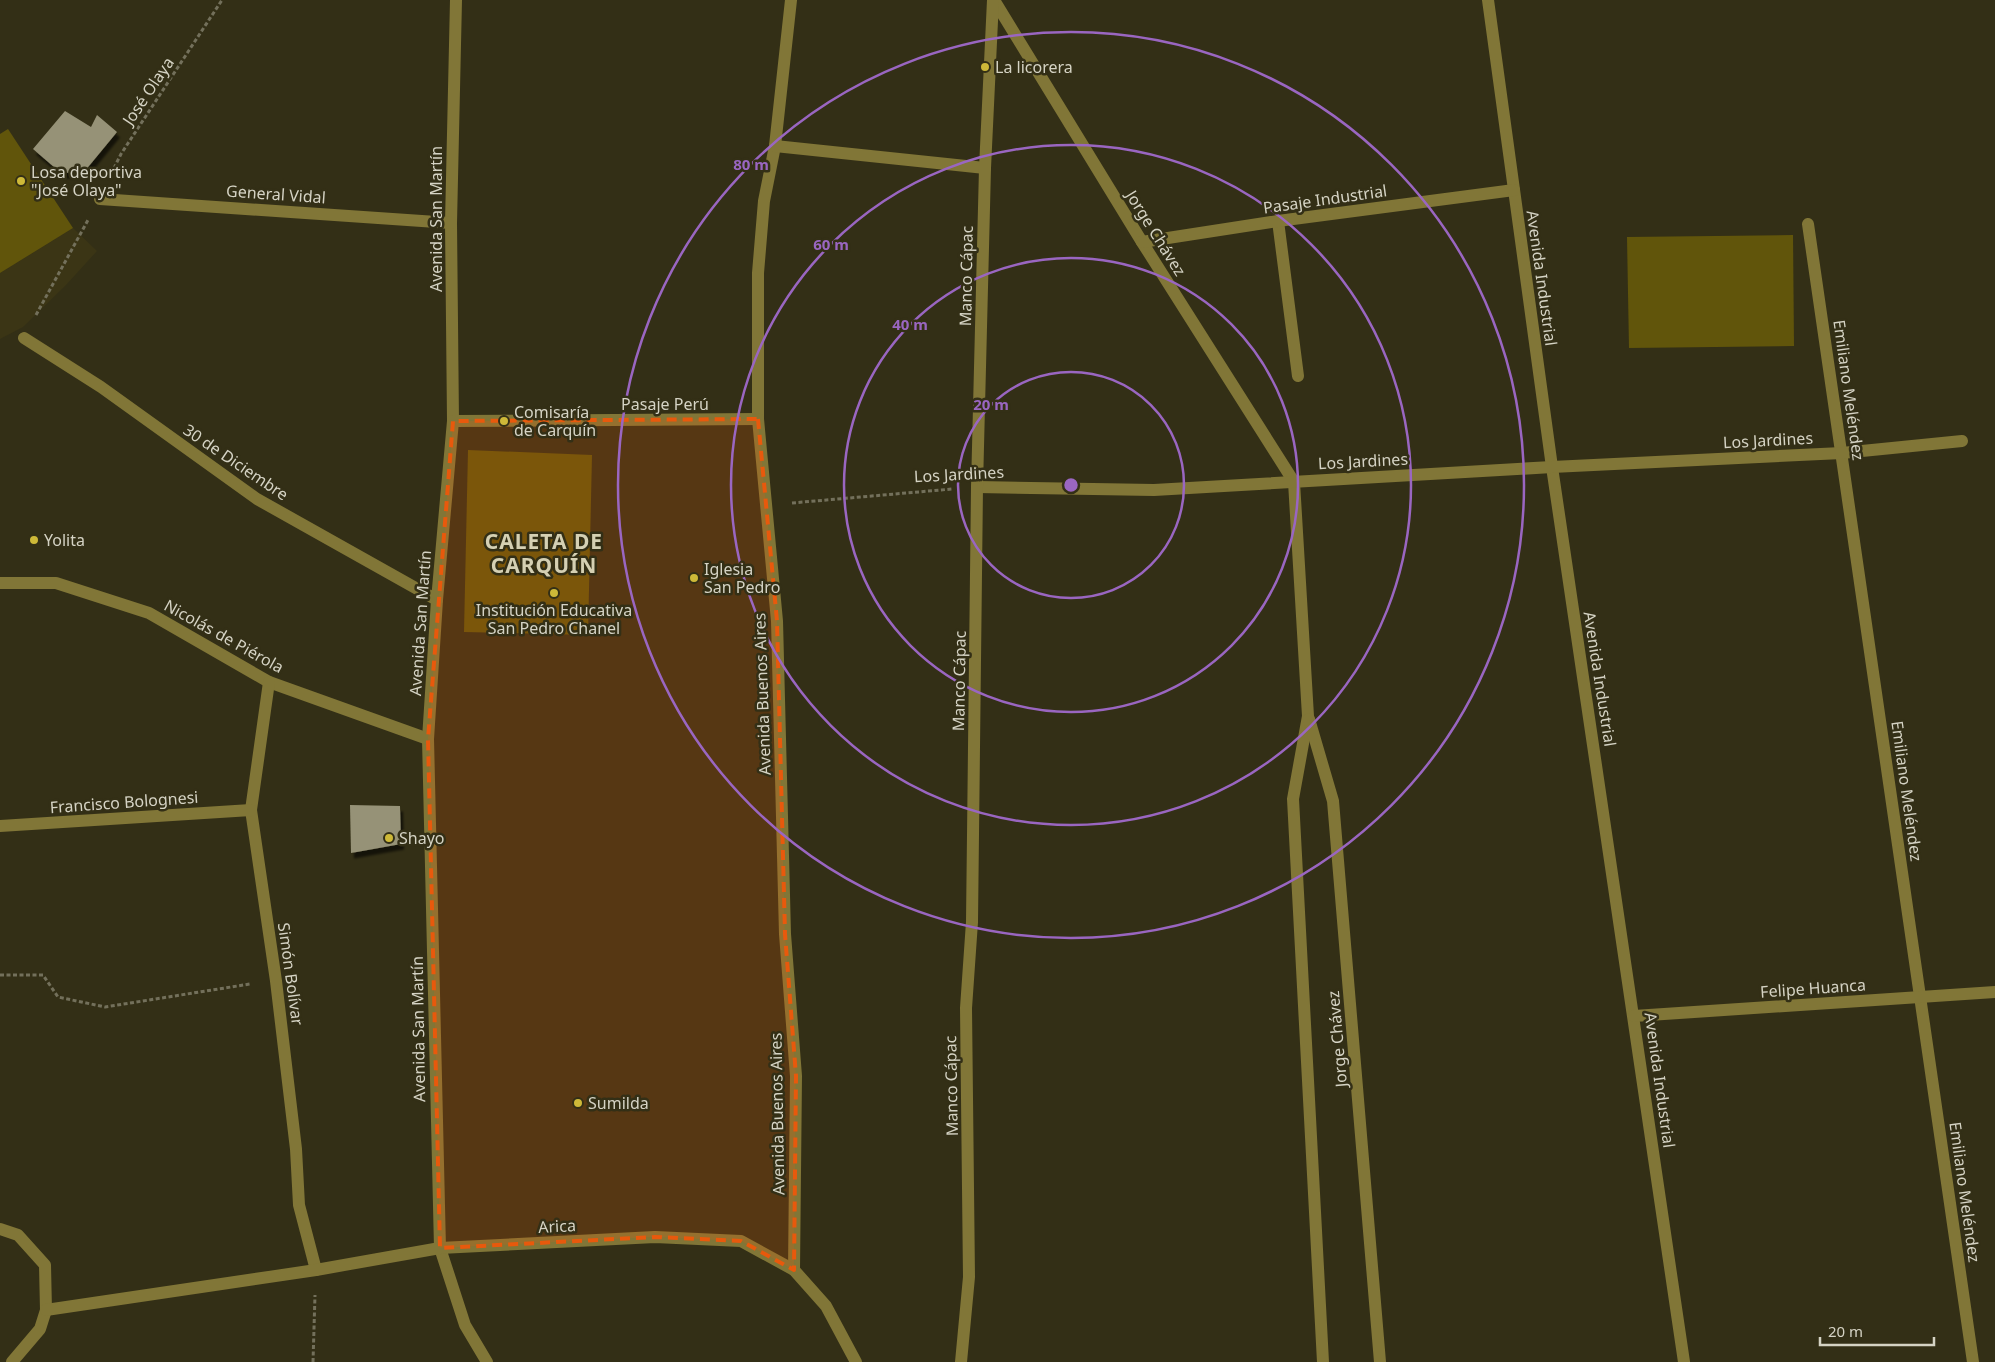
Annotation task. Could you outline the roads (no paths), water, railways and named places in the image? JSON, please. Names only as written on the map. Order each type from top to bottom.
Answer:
[{"type":"street","name":"Avenida San Martín","points":[[456,0],[451,223],[453,421],[437,600],[428,739],[440,1248],[465,1325],[487,1362]]},
{"type":"street","name":"Avenida Buenos Aires","points":[[791,0],[775,146],[764,200],[758,273],[758,419],[777,621],[785,934],[796,1076],[794,1270]]},
{"type":"street","name":"Manco Cápac","points":[[961,1362],[970,1277],[966,1008],[972,922],[977,487],[985,168],[993,0]]},
{"type":"street","name":"Jorge Chávez","points":[[993,0],[1142,242],[1294,482]]},
{"type":"street","name":"Avenida Industrial","points":[[1488,0],[1552,467],[1684,1362]]},
{"type":"street","points":[[775,146],[985,168]]},
{"type":"street","name":"Pasaje Industrial","points":[[1142,242],[1278,221],[1514,190]]},
{"type":"street","name":"General Vidal","points":[[100,199],[451,223]]},
{"type":"street","points":[[1278,221],[1298,376]]},
{"type":"street","name":"Emiliano Meléndez","points":[[1808,224],[1973,1362]]},
{"type":"street","name":"30 de Diciembre","points":[[24,338],[101,387],[257,499],[437,600]]},
{"type":"street","name":"Pasaje Perú","points":[[453,421],[758,419]]},
{"type":"street","name":"Los Jardines","points":[[977,487],[1154,490],[1552,467],[1842,453],[1962,441]]},
{"type":"street","points":[[1294,482],[1308,716],[1294,798],[1323,1362]]},
{"type":"street","name":"Nicolás de Piérola","points":[[0,583],[56,583],[149,613],[269,682],[428,739]]},
{"type":"street","name":"Simón Bolívar","points":[[269,682],[251,810],[276,980],[296,1149],[299,1205],[316,1270]]},
{"type":"street","name":"Jorge Chávez","points":[[1308,716],[1333,800],[1380,1362]]},
{"type":"street","name":"Francisco Bolognesi","points":[[0,826],[251,810]]},
{"type":"street","name":"Felipe Huanca","points":[[1634,1016],[1995,992]]},
{"type":"street","points":[[0,1229],[18,1234],[45,1265],[46,1310],[40,1329],[12,1362]]},
{"type":"street","name":"Arica","points":[[46,1310],[316,1270],[440,1248],[655,1238],[741,1241],[794,1270],[826,1306],[856,1362]]},
{"type":"place","name":"La licorera","points":[[985,67]]},
{"type":"place","name":"Losa deportiva \"José Olaya\"","points":[[21,181]]},
{"type":"place","name":"Comisaría de Carquín","points":[[504,421]]},
{"type":"place","name":"Yolita","points":[[34,540]]},
{"type":"place","name":"Iglesia San Pedro","points":[[694,578]]},
{"type":"place","name":"Institución Educativa San Pedro Chanel","points":[[554,593]]},
{"type":"place","name":"Shayo","points":[[389,838]]},
{"type":"place","name":"Sumilda","points":[[578,1103]]},
{"type":"district","name":"CALETA DE CARQUÍN","points":[[544,554]]}]
